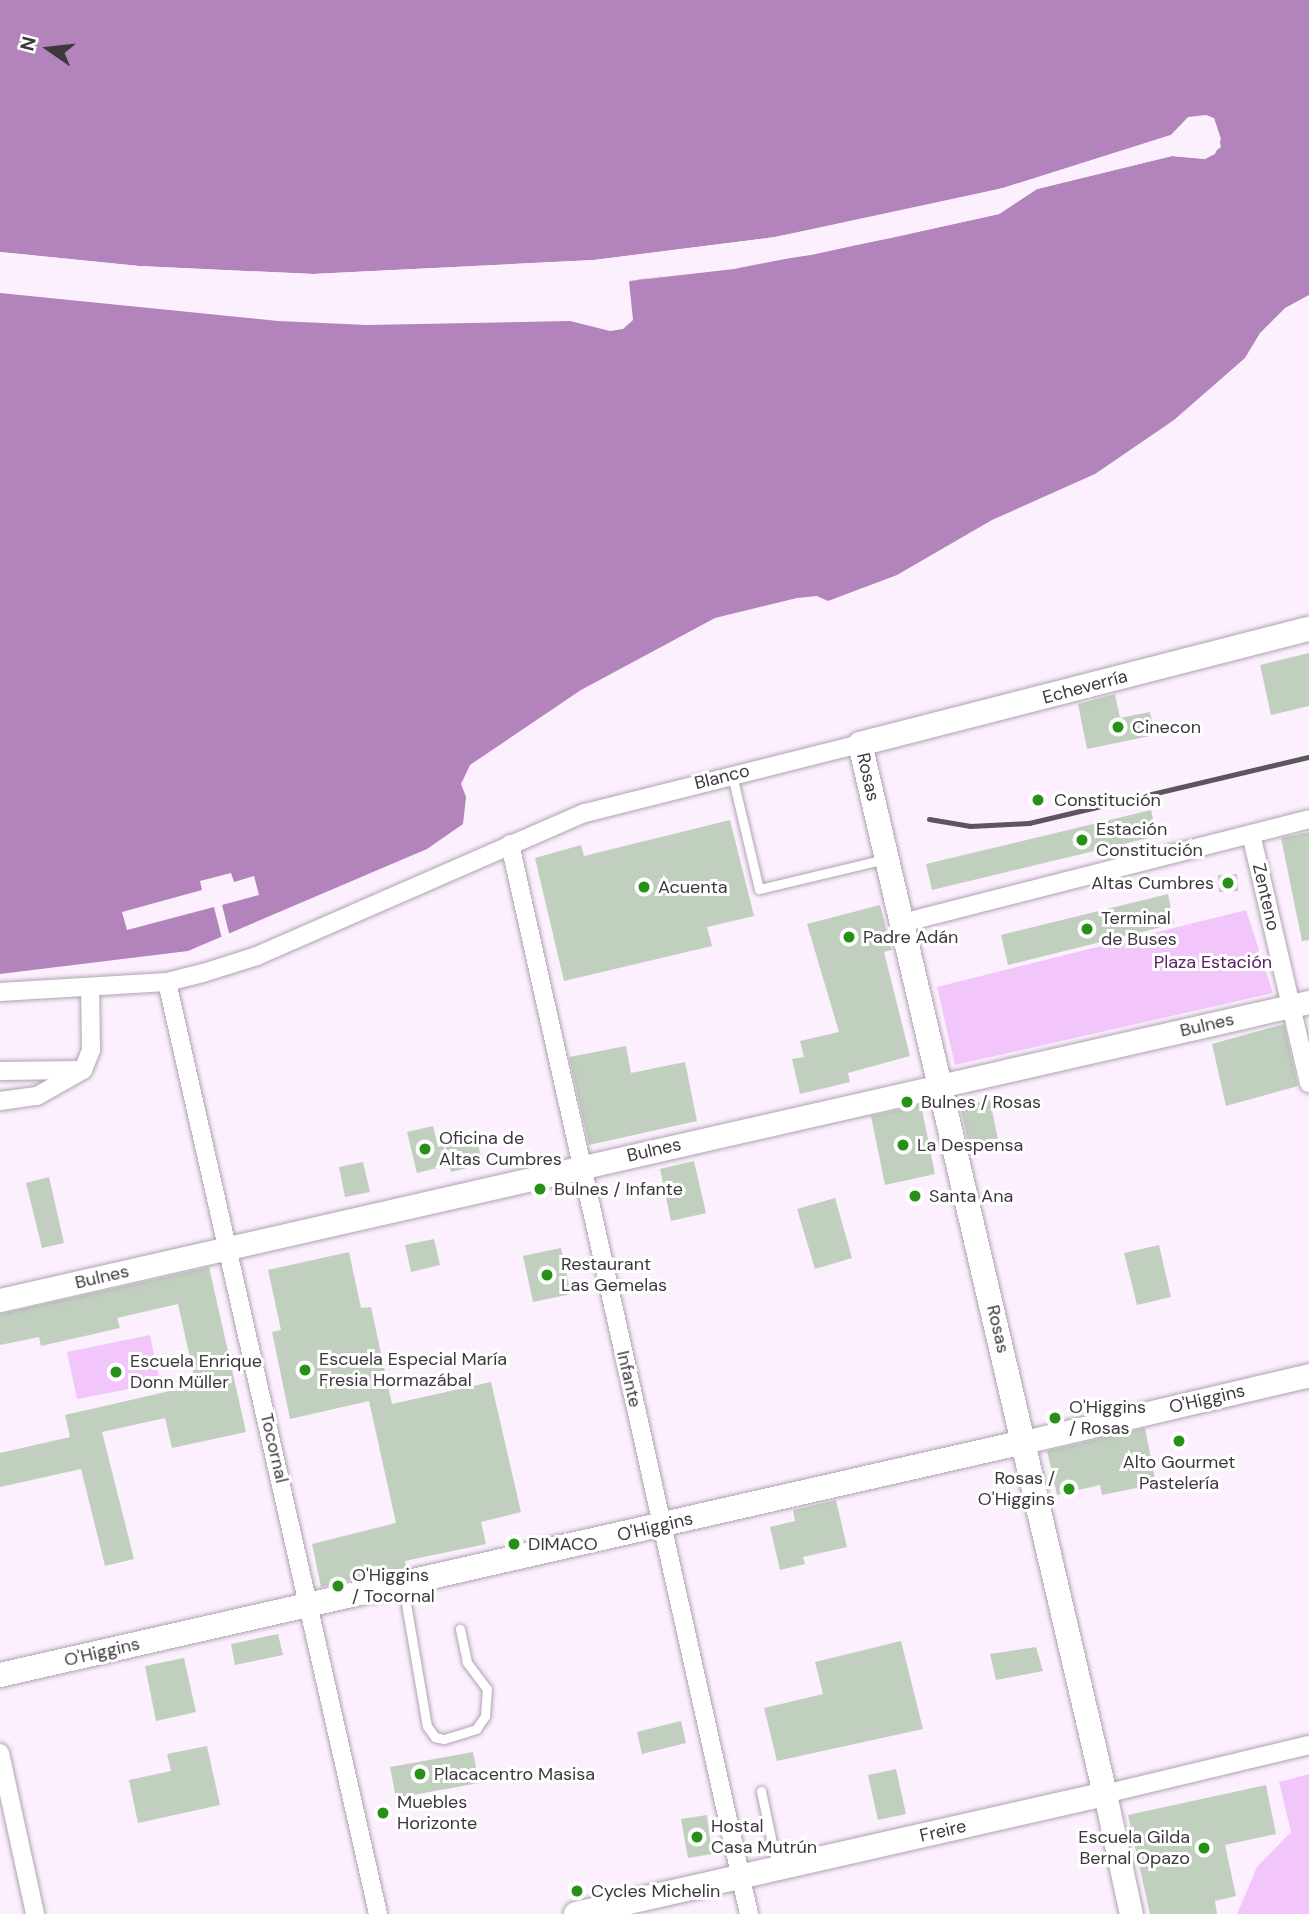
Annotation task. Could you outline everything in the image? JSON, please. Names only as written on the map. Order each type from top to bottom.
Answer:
[{"type":"main road","name":"Echeverría","points":[[860,744],[1309,629]]},
{"type":"main road","name":"Rosas","points":[[860,744],[1105,1794]]},
{"type":"main road","name":"O'Higgins","points":[[0,1675],[1024,1443]]},
{"type":"main road","name":"Freire","points":[[576,1914],[1105,1794]]},
{"type":"street","name":"Blanco","points":[[0,992],[90,989],[167,982],[257,957],[585,813],[860,744]]},
{"type":"street","points":[[902,923],[1309,819]]},
{"type":"street","name":"Zenteno","points":[[1251,834],[1300,1004],[1309,1083]]},
{"type":"street","name":"Infante","points":[[510,844],[749,1914]]},
{"type":"street","name":"Tocornal","points":[[167,982],[378,1914]]},
{"type":"street","points":[[0,1101],[37,1096],[83,1070],[91,1050],[90,989]]},
{"type":"street","name":"Bulnes","points":[[0,1300],[1300,1004]]},
{"type":"street","points":[[0,1071],[83,1070]]},
{"type":"street","name":"O'Higgins","points":[[1024,1443],[1309,1375]]},
{"type":"street","name":"Freire","points":[[1105,1794],[1309,1745]]},
{"type":"street","points":[[0,1754],[35,1914]]},
{"type":"street","name":"Rosas","points":[[1105,1794],[1131,1914]]},
{"type":"lane","points":[[732,775],[759,889],[887,859]]},
{"type":"lane","points":[[402,1584],[427,1726],[435,1737],[444,1739],[477,1729],[485,1716],[487,1689],[467,1662],[460,1629]]},
{"type":"lane","points":[[761,1791],[777,1868]]},
{"type":"green space","name":"Plaza Estación","points":[[1246,910],[1273,993],[955,1065],[937,987]]},
{"type":"green space","points":[[150,1335],[160,1383],[77,1399],[67,1352]]},
{"type":"green space","points":[[1309,1774],[1309,1914],[1237,1914],[1257,1867],[1291,1832],[1279,1782]]},
{"type":"shaded area","points":[[0,0],[1309,0],[1309,295],[1285,308],[1260,333],[1245,358],[1174,420],[1095,474],[992,520],[897,575],[828,601],[817,596],[797,598],[715,618],[581,690],[470,765],[461,784],[466,797],[463,824],[427,849],[188,951],[0,974],[0,293],[278,321],[367,325],[570,321],[610,331],[623,329],[633,320],[629,281],[811,255],[999,214],[1037,189],[1172,156],[1205,159],[1221,147],[1214,118],[1189,117],[1171,135],[1003,188],[775,237],[594,260],[313,274],[139,266],[0,252]]},
{"type":"pier","points":[[1206,115],[1214,118],[1221,139],[1215,154],[1205,159],[1172,156],[1037,189],[999,214],[734,269],[639,280],[810,252],[998,211],[1036,186],[1172,152],[1204,156],[1217,146],[1216,132],[1211,121],[1190,120],[1172,138],[1004,192],[842,228],[595,263],[313,277],[139,269],[0,256],[0,252],[139,266],[313,274],[594,260],[775,237],[922,208],[1003,188],[1171,135],[1188,117]]},
{"type":"pier","points":[[231,873],[234,882],[254,876],[259,895],[222,905],[230,937],[222,939],[214,907],[127,930],[122,912],[202,890],[200,881]]},
{"type":"building","points":[[1309,653],[1309,706],[1271,715],[1260,665]]},
{"type":"building","name":"Cinecon","points":[[1115,694],[1120,718],[1150,712],[1155,735],[1087,749],[1078,704]]},
{"type":"building","name":"Estación Constitución","points":[[1151,810],[1157,836],[932,890],[926,864]]},
{"type":"building","name":"Acuenta","points":[[730,820],[754,916],[707,927],[712,946],[564,981],[535,858],[581,845],[584,856]]},
{"type":"building","points":[[1309,832],[1309,940],[1302,941],[1281,838]]},
{"type":"building","name":"Altas Cumbres","points":[[1237,874],[1238,891],[1219,892],[1218,875]]},
{"type":"building","name":"Terminal de Buses","points":[[1168,894],[1174,924],[1008,965],[1001,935]]},
{"type":"building","points":[[880,905],[892,950],[884,952],[910,1056],[848,1073],[850,1082],[800,1094],[792,1059],[804,1057],[800,1041],[839,1032],[807,924]]},
{"type":"building","points":[[1284,1024],[1298,1086],[1226,1106],[1212,1044]]},
{"type":"building","points":[[626,1046],[631,1073],[685,1062],[697,1121],[589,1145],[569,1057]]},
{"type":"building","points":[[990,1100],[998,1140],[969,1146],[960,1106]]},
{"type":"building","name":"La Despensa","points":[[921,1105],[935,1174],[885,1185],[871,1116]]},
{"type":"building","points":[[433,1126],[438,1147],[476,1137],[483,1164],[451,1172],[449,1165],[417,1173],[407,1132]]},
{"type":"building","points":[[694,1161],[706,1213],[671,1221],[660,1169]]},
{"type":"building","points":[[363,1162],[370,1192],[345,1197],[339,1167]]},
{"type":"building","points":[[49,1177],[64,1243],[42,1248],[26,1183]]},
{"type":"building","points":[[835,1198],[852,1258],[815,1269],[797,1209]]},
{"type":"building","points":[[434,1239],[440,1265],[411,1272],[405,1245]]},
{"type":"building","points":[[1159,1245],[1171,1297],[1137,1305],[1124,1253]]},
{"type":"building","name":"Restaurant Las Gemelas","points":[[561,1248],[571,1294],[533,1302],[523,1256]]},
{"type":"building","points":[[349,1252],[361,1308],[371,1307],[392,1404],[491,1382],[521,1512],[481,1522],[486,1544],[405,1561],[406,1567],[321,1587],[312,1544],[396,1523],[369,1401],[290,1419],[272,1332],[281,1330],[268,1270]]},
{"type":"building","points":[[209,1267],[246,1432],[172,1448],[165,1418],[102,1432],[134,1559],[105,1566],[81,1469],[0,1487],[0,1453],[70,1437],[65,1415],[196,1385],[178,1304],[117,1318],[120,1328],[41,1346],[39,1337],[0,1345],[0,1314]]},
{"type":"building","points":[[1145,1428],[1156,1484],[1102,1495],[1100,1485],[1057,1495],[1047,1451]]},
{"type":"building","points":[[836,1500],[847,1547],[803,1557],[805,1564],[780,1570],[770,1527],[795,1521],[793,1510]]},
{"type":"building","points":[[278,1634],[283,1655],[235,1665],[231,1644]]},
{"type":"building","points":[[901,1641],[923,1729],[777,1761],[764,1708],[823,1694],[815,1662]]},
{"type":"building","points":[[1036,1647],[1043,1671],[996,1680],[990,1654]]},
{"type":"building","points":[[184,1658],[196,1712],[156,1721],[145,1666]]},
{"type":"building","points":[[681,1721],[686,1743],[642,1754],[637,1732]]},
{"type":"building","points":[[207,1746],[220,1805],[138,1823],[129,1780],[171,1771],[167,1754]]},
{"type":"building","points":[[473,1752],[479,1783],[396,1798],[390,1767]]},
{"type":"building","points":[[896,1769],[906,1814],[878,1820],[868,1775]]},
{"type":"building","name":"Escuela Gilda Bernal Opazo","points":[[1266,1785],[1276,1834],[1225,1845],[1236,1896],[1215,1901],[1217,1914],[1150,1914],[1128,1815]]},
{"type":"building","name":"Hostal Casa Mutrún","points":[[707,1815],[712,1854],[688,1858],[681,1819]]},
{"type":"railway","points":[[929,819],[970,826],[1029,823],[1309,757]]},
{"type":"place","name":"Cinecon","points":[[1118,727]]},
{"type":"place","name":"Constitución","points":[[1038,800]]},
{"type":"place","name":"Estación Constitución","points":[[1082,840]]},
{"type":"place","name":"Altas Cumbres","points":[[1228,883]]},
{"type":"place","name":"Acuenta","points":[[644,887]]},
{"type":"place","name":"Terminal de Buses","points":[[1087,929]]},
{"type":"place","name":"Padre Adán","points":[[849,937]]},
{"type":"place","name":"Bulnes / Rosas","points":[[907,1102]]},
{"type":"place","name":"La Despensa","points":[[903,1145]]},
{"type":"place","name":"Oficina de Altas Cumbres","points":[[425,1149]]},
{"type":"place","name":"Bulnes / Infante","points":[[540,1189]]},
{"type":"place","name":"Santa Ana","points":[[915,1196]]},
{"type":"place","name":"Restaurant Las Gemelas","points":[[547,1275]]},
{"type":"place","name":"Escuela Especial María Fresia Hormazábal","points":[[305,1370]]},
{"type":"place","name":"Escuela Enrique Donn Müller","points":[[116,1372]]},
{"type":"place","name":"O'Higgins / Rosas","points":[[1055,1418]]},
{"type":"place","name":"Alto Gourmet Pastelería","points":[[1179,1441]]},
{"type":"place","name":"Rosas / O'Higgins","points":[[1069,1489]]},
{"type":"place","name":"DIMACO","points":[[514,1544]]},
{"type":"place","name":"O'Higgins / Tocornal","points":[[338,1586]]},
{"type":"place","name":"Placacentro Masisa","points":[[420,1774]]},
{"type":"place","name":"Muebles Horizonte","points":[[383,1813]]},
{"type":"place","name":"Hostal Casa Mutrún","points":[[697,1837]]},
{"type":"place","name":"Escuela Gilda Bernal Opazo","points":[[1204,1848]]},
{"type":"place","name":"Cycles Michelin","points":[[577,1891]]}]
